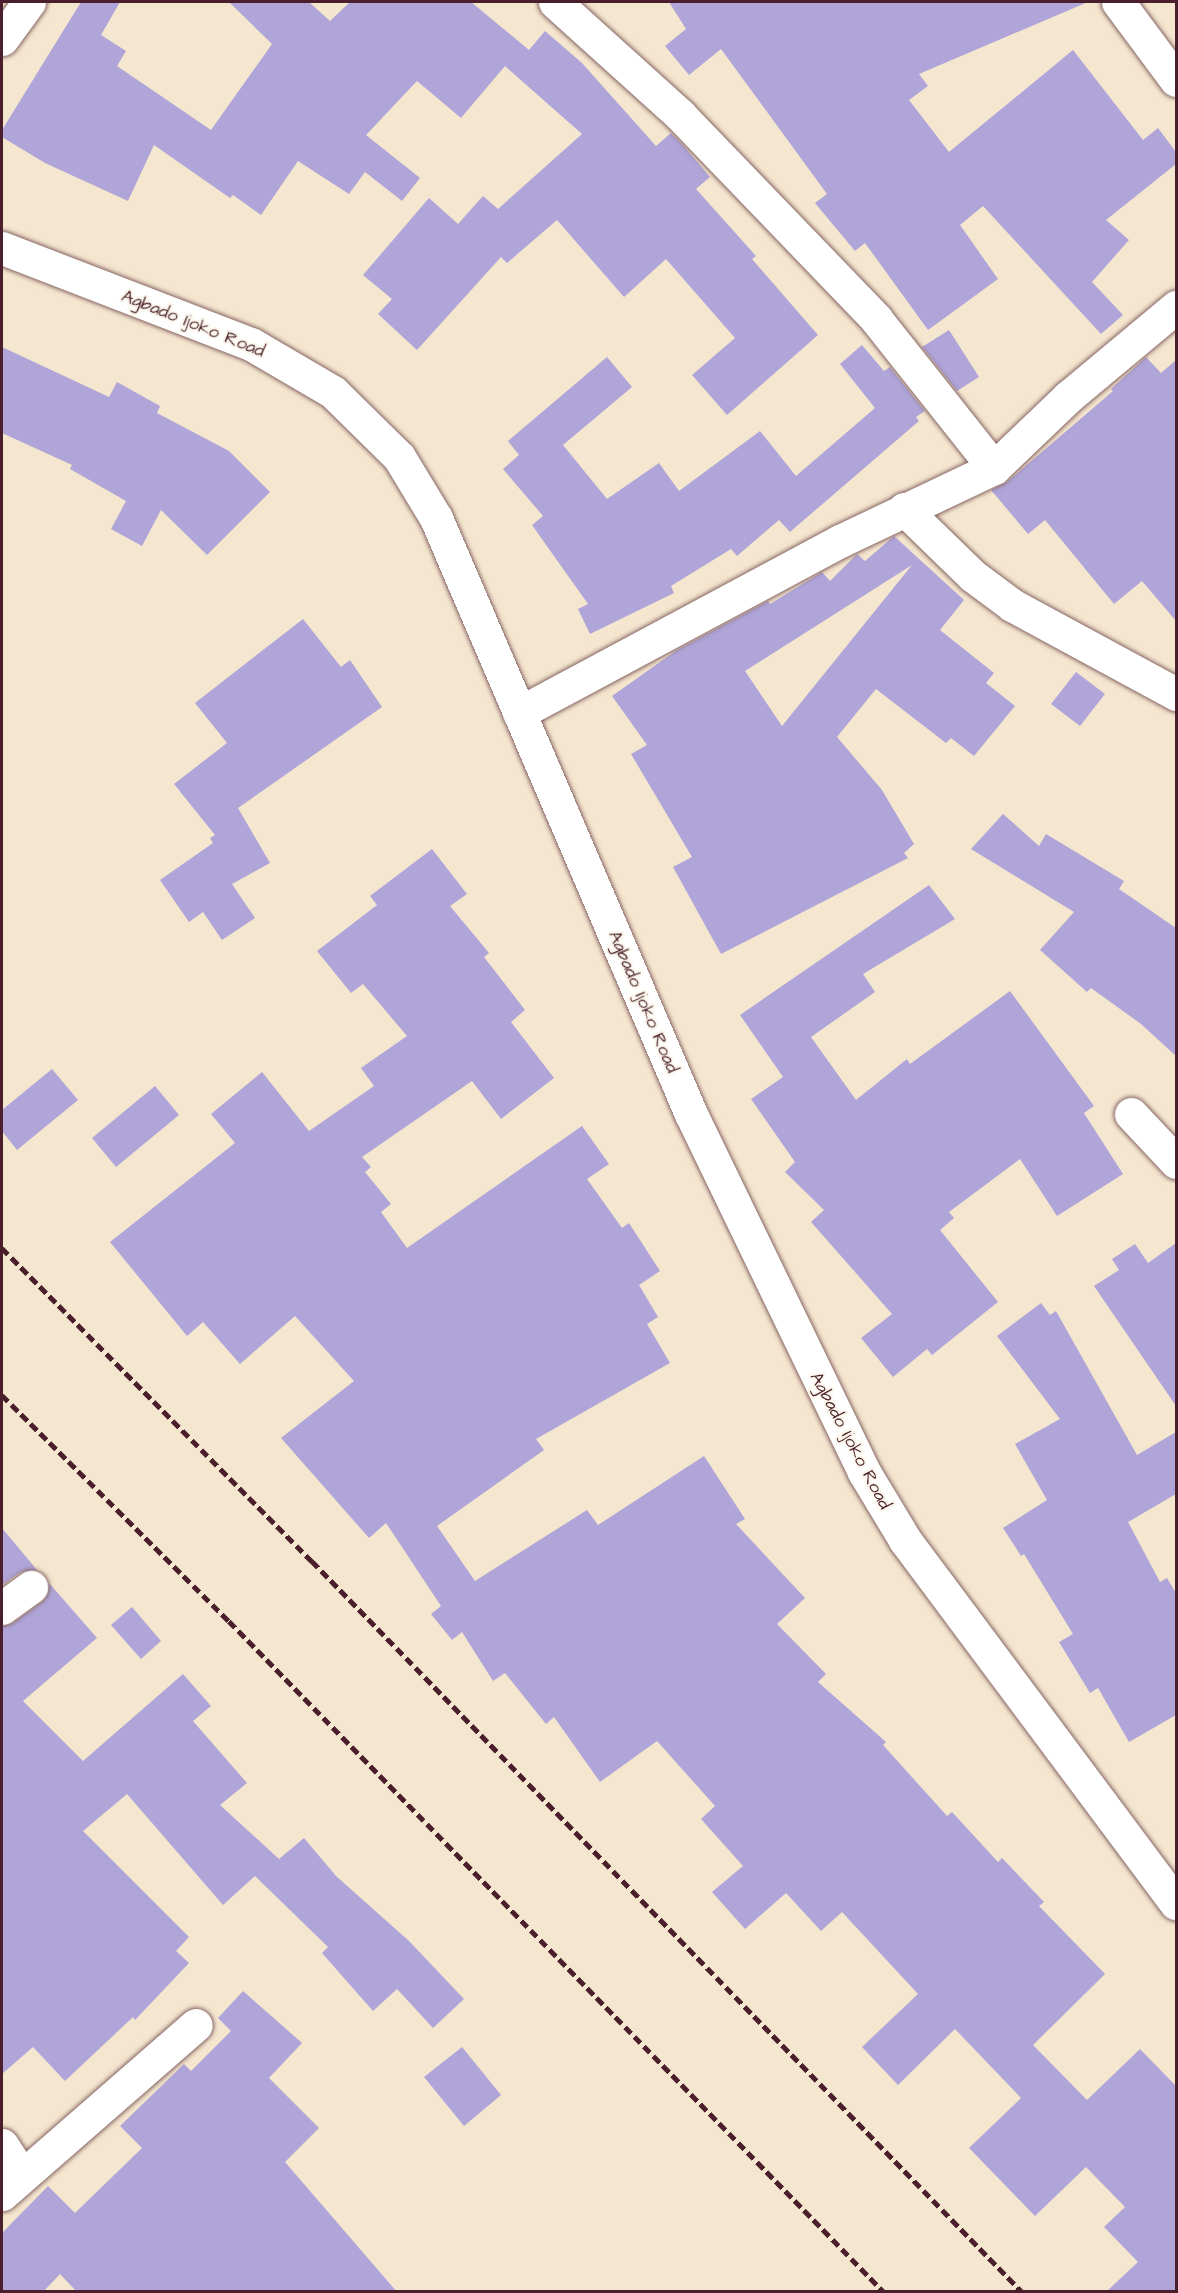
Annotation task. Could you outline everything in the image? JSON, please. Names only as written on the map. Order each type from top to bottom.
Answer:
[{"type":"street","points":[[2,39],[29,2]]},
{"type":"street","points":[[555,2],[680,115],[876,319],[994,468]]},
{"type":"street","points":[[1118,2],[1176,80]]},
{"type":"street","name":"Agbado Ijoko Road","points":[[2,248],[251,344],[333,392],[399,457],[436,518],[691,1114],[864,1472],[905,1540],[1176,1903]]},
{"type":"street","points":[[519,713],[904,509],[994,468],[1068,397],[1176,307]]},
{"type":"street","points":[[904,509],[973,576],[1012,605],[1176,694]]},
{"type":"street","points":[[1131,1114],[1176,1162]]},
{"type":"street","points":[[2,1608],[31,1587]]},
{"type":"street","points":[[2,2145],[11,2184],[196,2025]]},
{"type":"building","points":[[81,2],[120,2],[101,35],[126,51],[117,66],[211,130],[272,44],[229,2],[309,2],[330,21],[350,2],[471,2],[529,50],[545,31],[582,63],[656,146],[671,133],[683,145],[710,177],[696,189],[756,256],[752,259],[818,335],[727,415],[692,375],[735,338],[666,259],[624,297],[557,220],[507,263],[501,257],[417,350],[378,314],[392,299],[363,275],[429,198],[458,224],[483,196],[498,209],[582,134],[505,66],[461,118],[417,81],[366,135],[420,178],[402,201],[365,172],[349,194],[298,161],[261,215],[233,195],[230,198],[154,145],[128,201],[45,163],[2,137],[2,130]]},
{"type":"building","points":[[669,2],[1088,2],[919,74],[928,86],[909,100],[949,152],[1073,50],[1143,140],[1158,128],[1176,152],[1176,164],[1106,220],[1129,240],[1092,282],[1123,315],[1101,334],[983,206],[960,225],[998,279],[928,330],[865,243],[855,251],[815,203],[827,194],[721,49],[689,75],[665,46],[686,29]]},
{"type":"building","points":[[949,330],[979,377],[957,391],[922,347]]},
{"type":"building","points":[[862,345],[884,371],[890,367],[925,411],[916,417],[919,421],[790,532],[779,520],[737,556],[731,549],[671,586],[674,593],[590,634],[578,609],[588,604],[532,525],[543,516],[503,469],[519,455],[508,441],[607,357],[632,387],[563,445],[607,499],[659,463],[679,491],[760,431],[796,476],[875,408],[840,364]]},
{"type":"building","points":[[2,347],[109,397],[117,382],[160,406],[157,413],[229,451],[270,492],[207,555],[161,510],[142,546],[111,529],[126,501],[70,469],[72,465],[2,433]]},
{"type":"building","points":[[1146,357],[1161,373],[1176,360],[1176,621],[1142,581],[1114,604],[1045,520],[1028,534],[991,490],[1007,482],[1113,391],[1111,389]]},
{"type":"building","points":[[894,536],[964,600],[940,630],[994,673],[986,683],[1015,706],[974,756],[951,738],[946,743],[876,689],[837,737],[882,790],[914,844],[904,853],[908,858],[721,954],[673,867],[692,857],[631,754],[647,745],[612,696],[677,650],[768,601],[770,604],[822,572],[830,581],[857,554],[865,561]],"holes":[[[912,565],[782,726],[745,671]]]},
{"type":"building","points":[[303,619],[341,667],[350,660],[382,707],[238,808],[270,863],[232,884],[255,918],[222,940],[203,912],[189,922],[160,880],[213,843],[210,838],[215,835],[174,784],[227,743],[195,703]]},
{"type":"building","points":[[1076,672],[1105,694],[1080,726],[1051,704]]},
{"type":"building","points":[[1003,814],[1039,846],[1046,834],[1124,881],[1119,889],[1176,928],[1176,1056],[1141,1024],[1091,988],[1087,992],[1040,950],[1074,912],[971,849]]},
{"type":"building","points":[[432,849],[467,894],[450,906],[489,953],[484,957],[525,1010],[511,1022],[554,1078],[501,1119],[472,1081],[362,1157],[371,1167],[365,1172],[391,1204],[381,1212],[407,1248],[582,1126],[609,1164],[587,1179],[622,1228],[629,1223],[660,1271],[639,1285],[658,1317],[647,1324],[670,1363],[536,1439],[544,1450],[437,1526],[475,1581],[587,1510],[598,1525],[704,1456],[745,1519],[736,1524],[805,1598],[777,1624],[826,1674],[818,1682],[886,1742],[883,1745],[947,1816],[952,1812],[998,1862],[1002,1858],[1044,1902],[1039,1906],[1105,1974],[1033,2045],[1087,2100],[1140,2049],[1176,2086],[1176,2292],[1106,2292],[1138,2262],[1104,2227],[1125,2207],[1086,2167],[1035,2216],[969,2148],[1021,2098],[955,2029],[898,2085],[862,2047],[918,1994],[842,1912],[821,1931],[786,1893],[745,1929],[712,1892],[743,1866],[701,1819],[715,1806],[657,1741],[600,1782],[554,1717],[546,1724],[505,1673],[493,1681],[462,1632],[452,1640],[431,1614],[441,1606],[386,1523],[369,1538],[281,1438],[354,1381],[295,1316],[240,1364],[203,1322],[187,1336],[110,1242],[235,1143],[211,1114],[262,1072],[309,1131],[374,1086],[361,1068],[407,1036],[363,984],[351,993],[317,951],[377,905],[370,896]]},
{"type":"building","points":[[929,885],[955,919],[863,974],[875,992],[811,1037],[856,1100],[907,1059],[910,1064],[1010,991],[1094,1106],[1084,1113],[1123,1174],[1057,1216],[1020,1159],[949,1212],[954,1218],[940,1230],[998,1302],[932,1355],[927,1349],[893,1377],[861,1338],[892,1314],[811,1222],[824,1210],[785,1172],[795,1162],[751,1099],[783,1077],[740,1015]]},
{"type":"building","points":[[52,1069],[78,1100],[17,1150],[2,1131],[2,1110]]},
{"type":"building","points":[[155,1086],[179,1115],[116,1167],[92,1138]]},
{"type":"building","points":[[1176,1243],[1176,1406],[1094,1286],[1119,1270],[1112,1259],[1135,1244],[1148,1263]]},
{"type":"building","points":[[1041,1303],[1050,1315],[1056,1311],[1137,1455],[1176,1432],[1176,1494],[1128,1522],[1160,1582],[1167,1578],[1176,1593],[1176,1715],[1129,1742],[1098,1688],[1090,1693],[1059,1642],[1073,1634],[1024,1554],[1021,1556],[1003,1528],[1047,1500],[1015,1444],[1060,1419],[997,1336]]},
{"type":"building","points":[[2,1528],[37,1570],[21,1572],[2,1585]]},
{"type":"building","points":[[49,1583],[97,1638],[23,1701],[83,1761],[183,1674],[211,1706],[193,1721],[247,1783],[220,1805],[279,1859],[304,1838],[336,1876],[409,1941],[464,1999],[433,2028],[397,1989],[373,2011],[322,1953],[328,1947],[255,1876],[223,1905],[127,1794],[83,1831],[189,1937],[176,1951],[189,1963],[135,2020],[133,2017],[65,2081],[33,2047],[2,2074],[2,1626],[13,1623],[42,1602],[48,1594]]},
{"type":"building","points":[[132,1607],[161,1641],[141,1659],[111,1625]]},
{"type":"building","points":[[243,1991],[302,2043],[269,2078],[319,2128],[285,2162],[397,2292],[77,2292],[60,2274],[43,2292],[2,2292],[2,2233],[48,2186],[75,2213],[142,2148],[120,2126],[184,2064],[191,2071],[231,2031],[218,2018]]},
{"type":"building","points":[[462,2047],[501,2095],[464,2126],[424,2077]]},
{"type":"railway","points":[[2,1248],[312,1561],[1022,2292]]},
{"type":"railway","points":[[2,1395],[229,1621],[884,2292]]}]
